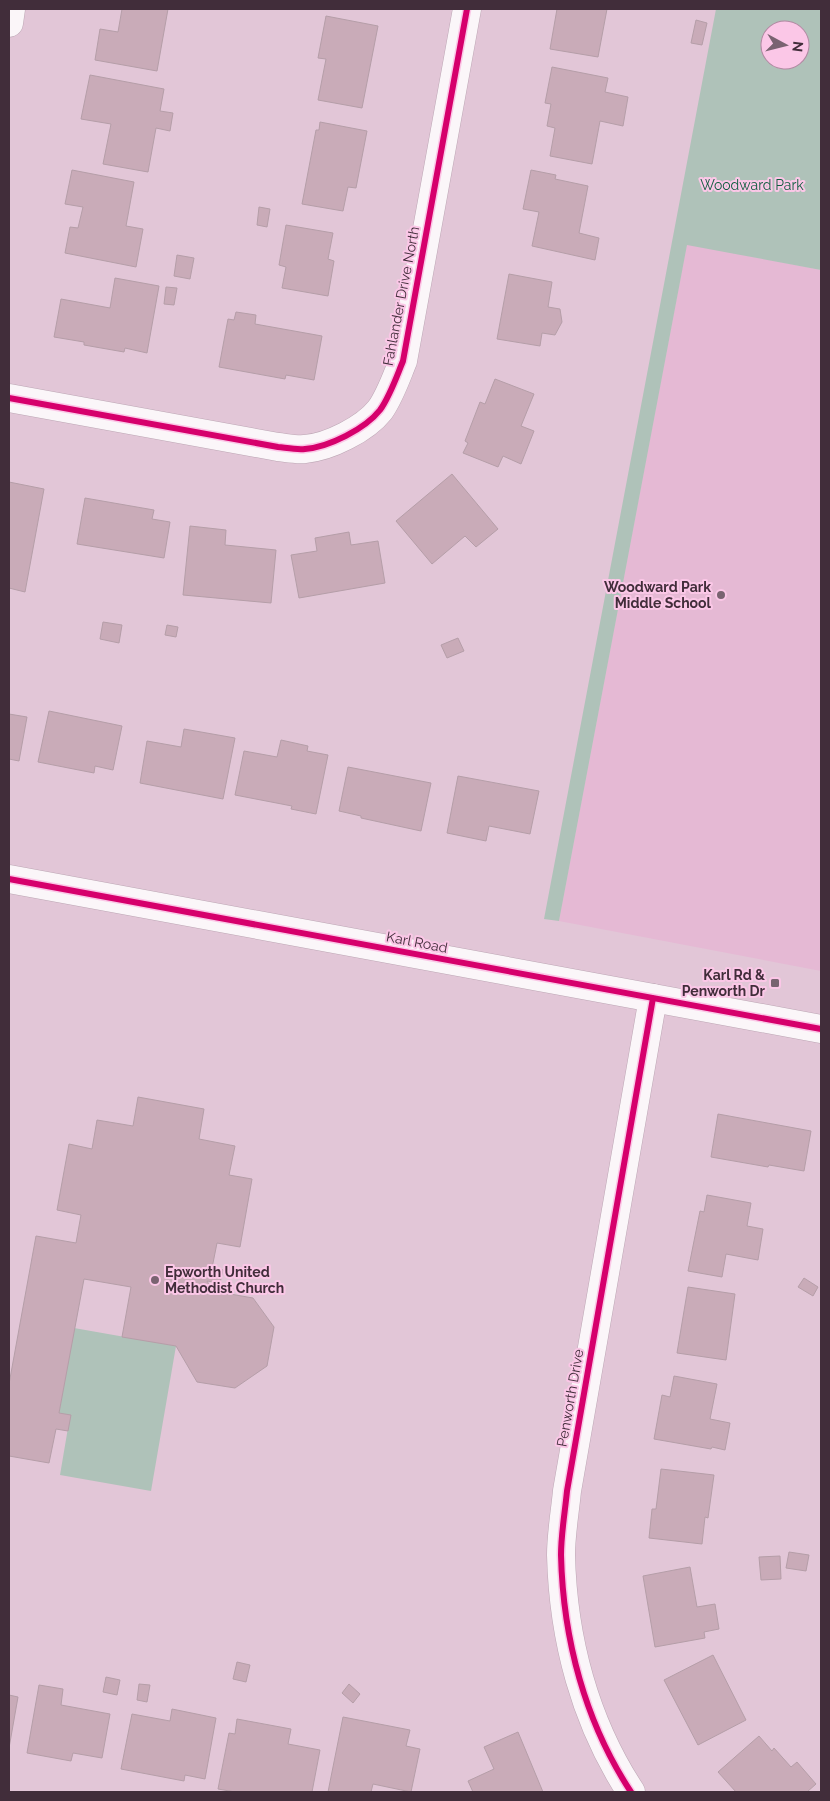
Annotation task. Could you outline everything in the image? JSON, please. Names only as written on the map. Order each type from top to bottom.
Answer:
[{"type":"street","points":[[9,23],[12,9]]},
{"type":"street","name":"Fahlander Drive North","points":[[9,398],[278,447],[306,449],[334,442],[355,431],[379,411],[393,387],[403,361],[467,9]]},
{"type":"street","name":"Karl Road","points":[[9,878],[821,1029]]},
{"type":"street","name":"Penworth Drive","points":[[631,1792],[619,1774],[596,1729],[577,1675],[566,1618],[561,1554],[568,1482],[653,998]]},
{"type":"shaded area","name":"Woodward Park Middle School","points":[[687,244],[821,270],[821,971],[559,921]]},
{"type":"green space","name":"Woodward Park","points":[[716,9],[821,9],[821,270],[687,245],[559,921],[544,919]]},
{"type":"green space","points":[[74,1328],[176,1346],[151,1491],[60,1475],[70,1416],[59,1413]]},
{"type":"building","points":[[122,9],[168,9],[157,71],[95,60],[100,29],[118,32]]},
{"type":"building","points":[[557,9],[607,9],[598,57],[550,49]]},
{"type":"building","points":[[326,16],[378,26],[362,108],[318,100],[326,59],[318,58]]},
{"type":"building","points":[[696,20],[707,23],[702,45],[691,43]]},
{"type":"building","points":[[552,67],[608,78],[605,92],[628,97],[623,126],[600,121],[592,164],[550,156],[555,128],[547,126],[551,104],[545,103]]},
{"type":"building","points":[[90,75],[164,89],[160,111],[173,113],[170,131],[156,128],[148,172],[103,164],[111,124],[81,119]]},
{"type":"building","points":[[320,122],[367,131],[356,188],[348,187],[343,211],[302,204],[316,130],[319,130]]},
{"type":"building","points":[[72,170],[134,182],[126,226],[143,229],[136,267],[65,253],[70,227],[78,228],[83,207],[65,204]]},
{"type":"building","points":[[531,170],[556,175],[555,179],[588,186],[579,233],[599,238],[595,260],[532,246],[539,212],[523,209]]},
{"type":"building","points":[[259,207],[270,209],[267,227],[257,225]]},
{"type":"building","points":[[286,225],[333,233],[328,259],[334,261],[328,296],[282,288],[286,267],[279,265]]},
{"type":"building","points":[[177,255],[194,258],[190,279],[174,276]]},
{"type":"building","points":[[509,274],[552,282],[548,307],[560,309],[562,322],[555,335],[542,333],[540,346],[497,339]]},
{"type":"building","points":[[115,278],[159,286],[147,353],[125,348],[124,352],[84,345],[84,342],[54,337],[61,299],[110,308]]},
{"type":"building","points":[[166,287],[177,288],[174,305],[164,304]]},
{"type":"building","points":[[236,312],[256,315],[255,324],[322,336],[314,380],[286,375],[285,379],[219,367],[228,319],[234,320]]},
{"type":"building","points":[[495,379],[534,394],[521,426],[534,431],[521,464],[503,456],[498,467],[463,453],[468,443],[465,441],[480,402],[485,404]]},
{"type":"building","points":[[452,474],[498,529],[476,547],[465,536],[432,564],[396,521]]},
{"type":"building","points":[[9,482],[44,489],[25,592],[9,588]]},
{"type":"building","points":[[85,498],[154,510],[152,519],[170,522],[164,558],[77,544]]},
{"type":"building","points":[[190,526],[226,530],[225,545],[276,550],[271,603],[183,595]]},
{"type":"building","points":[[349,532],[351,545],[378,541],[385,583],[299,598],[291,555],[317,551],[315,538]]},
{"type":"building","points":[[103,622],[122,625],[119,643],[100,639]]},
{"type":"building","points":[[167,625],[178,627],[176,637],[165,635]]},
{"type":"building","points":[[458,638],[464,651],[447,658],[441,645]]},
{"type":"building","points":[[49,711],[122,726],[113,770],[95,766],[94,773],[38,762]]},
{"type":"building","points":[[9,714],[27,717],[19,761],[9,759]]},
{"type":"building","points":[[184,729],[235,738],[223,799],[140,783],[147,741],[181,747]]},
{"type":"building","points":[[281,740],[308,746],[307,751],[328,755],[316,814],[291,809],[292,806],[235,795],[244,751],[277,757]]},
{"type":"building","points":[[348,767],[431,783],[421,831],[361,818],[361,816],[339,811]]},
{"type":"building","points":[[458,776],[539,791],[530,834],[489,826],[486,841],[447,833]]},
{"type":"building","name":"Epworth United Methodist Church","points":[[138,1097],[204,1109],[199,1139],[235,1146],[229,1175],[252,1179],[240,1247],[217,1243],[212,1268],[223,1270],[220,1283],[207,1281],[213,1291],[253,1298],[274,1327],[267,1366],[235,1388],[197,1382],[176,1346],[122,1337],[131,1287],[84,1279],[59,1413],[71,1415],[68,1431],[56,1429],[49,1463],[9,1456],[9,1384],[36,1236],[76,1243],[81,1215],[57,1210],[69,1144],[92,1149],[97,1120],[133,1126]]},
{"type":"building","points":[[718,1114],[811,1131],[804,1171],[711,1157]]},
{"type":"building","points":[[707,1195],[751,1203],[747,1226],[763,1229],[758,1260],[726,1254],[722,1277],[688,1271],[700,1211],[704,1212]]},
{"type":"building","points":[[804,1278],[818,1287],[813,1296],[798,1287]]},
{"type":"building","points":[[688,1287],[735,1294],[726,1360],[677,1353]]},
{"type":"building","points":[[674,1376],[717,1384],[710,1419],[730,1423],[725,1450],[654,1439],[662,1395],[670,1397]]},
{"type":"building","points":[[661,1469],[714,1475],[708,1518],[705,1517],[702,1544],[649,1538],[652,1509],[656,1509]]},
{"type":"building","points":[[789,1552],[809,1555],[806,1571],[786,1568]]},
{"type":"building","points":[[780,1556],[781,1579],[761,1580],[759,1557]]},
{"type":"building","points":[[690,1567],[697,1607],[715,1604],[719,1629],[704,1632],[705,1638],[655,1647],[643,1576]]},
{"type":"building","points":[[713,1655],[746,1720],[698,1745],[664,1680]]},
{"type":"building","points":[[237,1662],[250,1665],[246,1682],[233,1679]]},
{"type":"building","points":[[106,1677],[120,1680],[117,1695],[103,1692]]},
{"type":"building","points":[[139,1684],[150,1685],[147,1702],[137,1700]]},
{"type":"building","points":[[349,1684],[360,1694],[353,1703],[342,1693]]},
{"type":"building","points":[[39,1685],[63,1689],[61,1705],[110,1714],[102,1758],[73,1753],[71,1761],[27,1753]]},
{"type":"building","points":[[9,1695],[18,1697],[9,1748]]},
{"type":"building","points":[[172,1709],[216,1718],[205,1779],[185,1775],[184,1781],[121,1769],[132,1714],[170,1721]]},
{"type":"building","points":[[343,1717],[410,1730],[406,1746],[420,1749],[411,1792],[373,1784],[371,1792],[328,1792]]},
{"type":"building","points":[[237,1719],[291,1729],[288,1744],[320,1750],[312,1792],[235,1792],[218,1789],[229,1733],[235,1734]]},
{"type":"building","points":[[518,1732],[543,1792],[473,1792],[468,1781],[494,1769],[484,1747]]},
{"type":"building","points":[[759,1736],[772,1751],[774,1748],[791,1767],[797,1762],[816,1784],[807,1792],[736,1792],[718,1772]]},
{"type":"cycle path","points":[[9,398],[278,447],[299,449],[325,445],[346,436],[365,424],[380,410],[387,399],[403,361],[467,9]]},
{"type":"cycle path","points":[[9,879],[821,1029]]},
{"type":"cycle path","points":[[631,1792],[601,1737],[580,1679],[566,1618],[561,1547],[567,1491],[653,998]]},
{"type":"place","name":"Woodward Park Middle School","points":[[721,595]]},
{"type":"place","name":"Karl Rd & Penworth Dr","points":[[775,983]]},
{"type":"place","name":"Epworth United Methodist Church","points":[[155,1280]]}]
